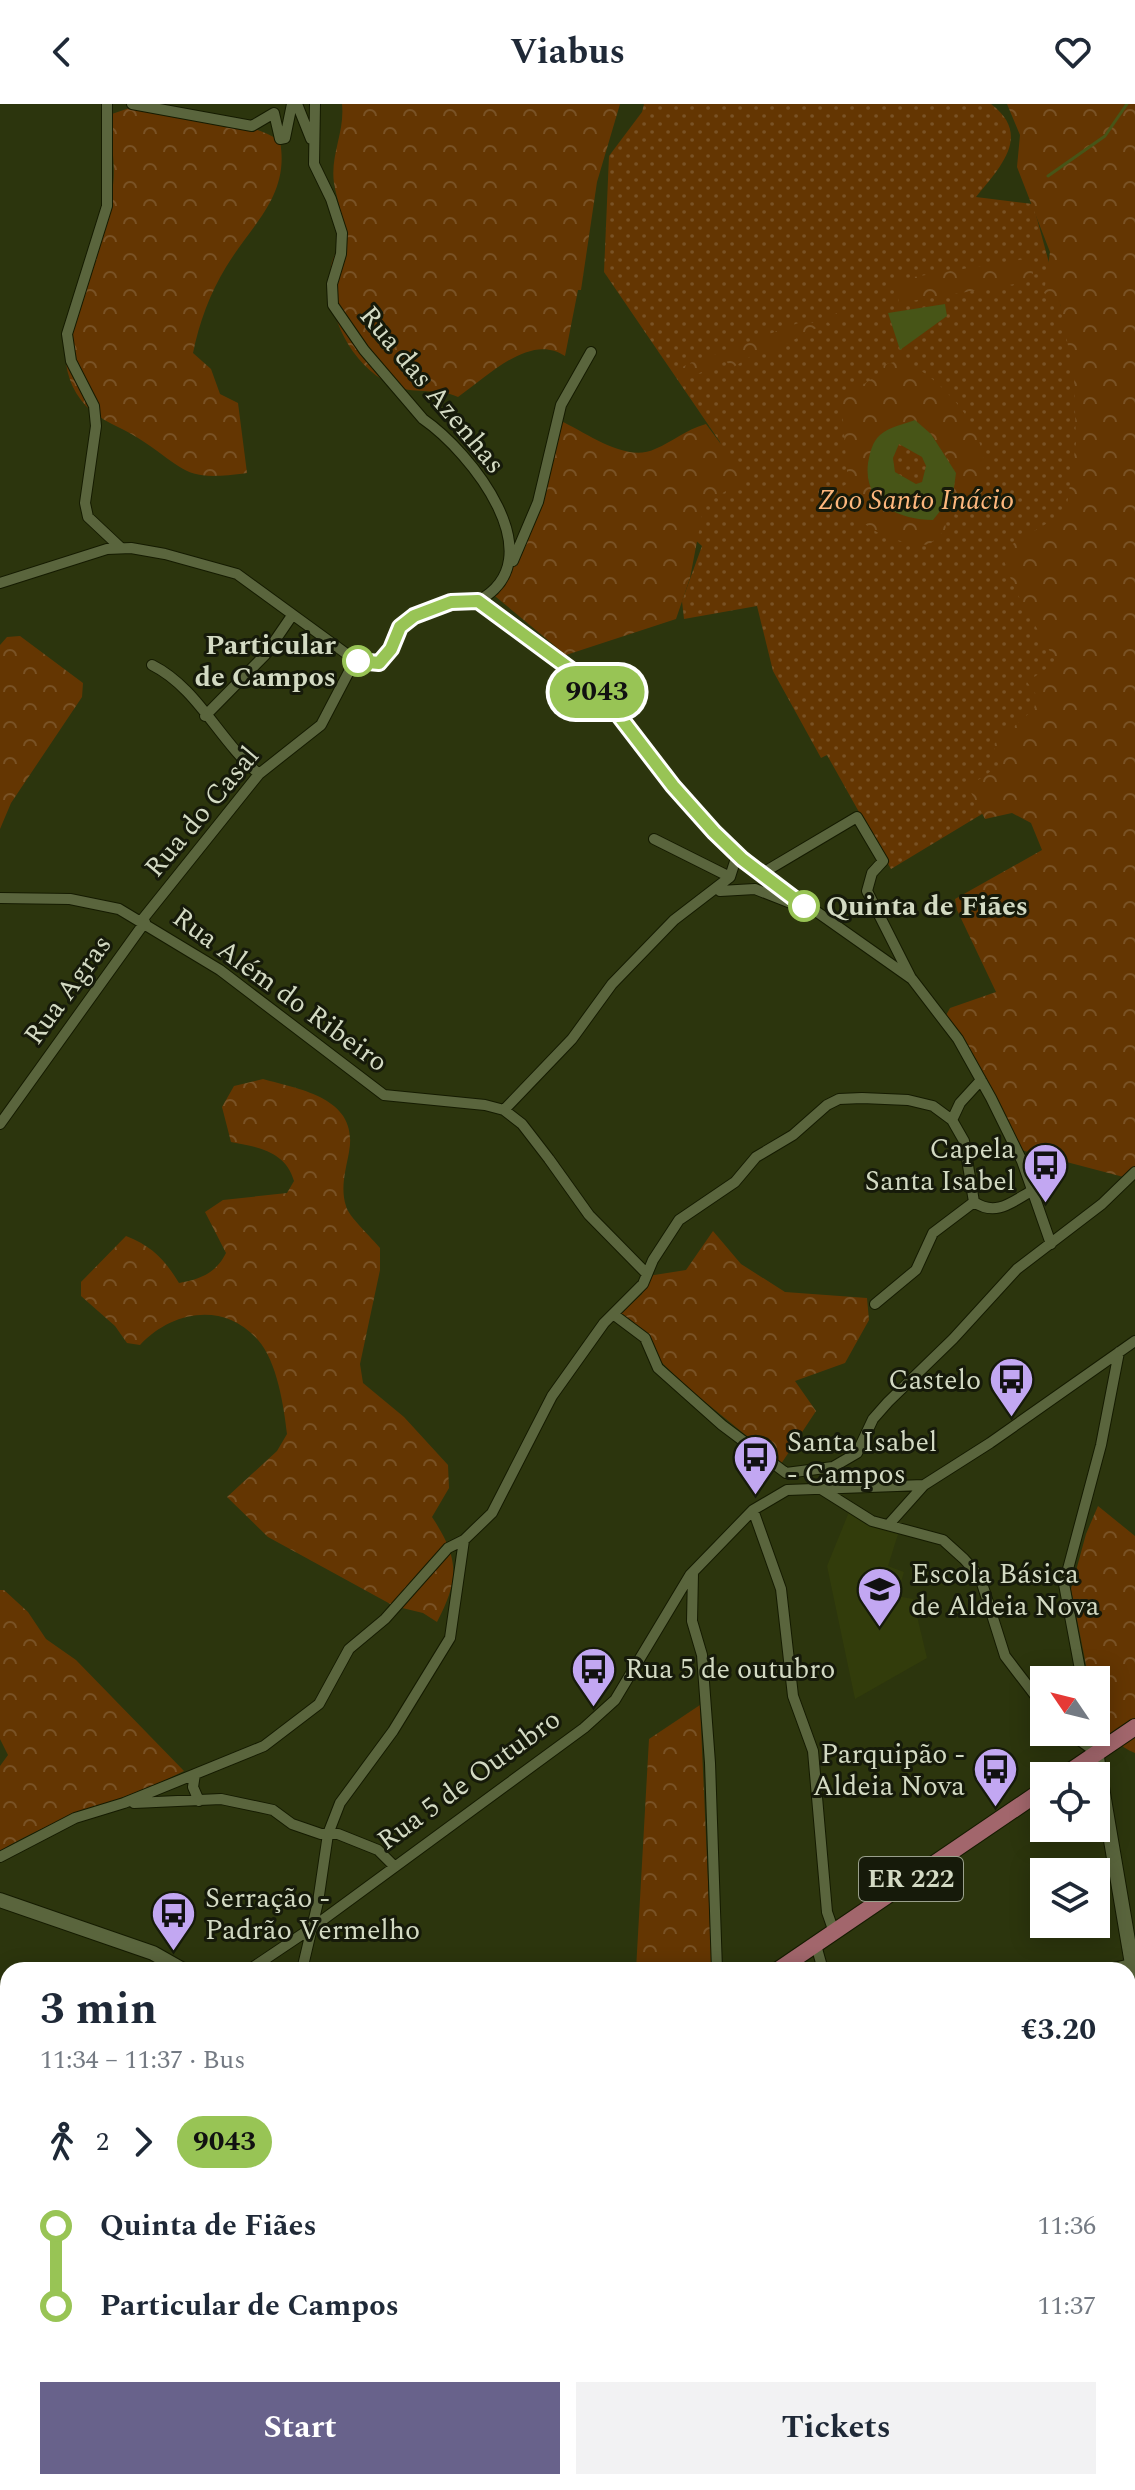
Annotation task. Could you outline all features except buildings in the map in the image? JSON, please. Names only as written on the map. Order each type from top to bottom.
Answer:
[{"type":"main road","points":[[1082,1762],[1135,1727]]},
{"type":"main road","name":"ER 222","points":[[790,1962],[1030,1799]]},
{"type":"street","points":[[107,104],[107,206],[67,334],[71,361],[94,406],[96,426],[85,503],[88,517],[121,548]]},
{"type":"street","points":[[132,104],[252,126],[274,113],[280,139],[285,138],[294,104]]},
{"type":"street","points":[[294,104],[314,145]]},
{"type":"street","name":"Rua das Azenhas","points":[[315,104],[314,164],[331,199],[342,233],[341,254],[332,284],[336,314],[423,419],[440,431],[484,484],[503,519],[512,552],[508,574]]},
{"type":"street","points":[[0,583],[107,549],[165,554],[237,574],[291,617],[355,660],[379,663],[391,649],[400,627],[414,616],[451,602],[478,601],[498,590],[508,574],[538,502],[561,405],[591,352]]},
{"type":"street","points":[[478,601],[530,636],[610,704],[673,786],[737,855],[810,910],[912,979]]},
{"type":"street","points":[[205,716],[265,655],[291,617]]},
{"type":"street","name":"Rua do Casal","points":[[144,921],[259,774],[321,725],[355,660]]},
{"type":"street","points":[[152,665],[172,675],[189,691],[205,716],[259,774]]},
{"type":"street","points":[[761,874],[857,817],[883,861],[872,873],[867,891],[912,979],[958,1039],[981,1080],[1033,1190],[1051,1244]]},
{"type":"street","points":[[654,839],[730,877]]},
{"type":"street","points":[[647,1274],[589,1215],[522,1124],[504,1110],[572,1039],[612,984],[663,931],[730,877],[737,855]]},
{"type":"street","points":[[711,893],[730,888],[755,889],[810,910]]},
{"type":"street","name":"Rua Além do Ribeiro","points":[[0,898],[70,899],[119,909],[144,921],[220,970],[384,1095],[485,1105],[504,1110]]},
{"type":"street","name":"Rua Agras","points":[[0,1124],[144,921]]},
{"type":"street","points":[[952,1120],[960,1103],[981,1080]]},
{"type":"street","points":[[0,1857],[75,1818],[124,1803],[264,1746],[295,1726],[319,1704],[349,1649],[385,1619],[448,1548],[464,1540],[492,1513],[552,1396],[613,1314],[635,1294],[679,1220],[735,1182],[756,1157],[793,1135],[827,1105],[839,1099],[862,1098],[908,1100],[933,1106],[952,1120],[964,1141],[974,1202],[983,1208],[998,1210],[1033,1190]]},
{"type":"street","points":[[613,1314],[645,1338],[658,1368],[722,1425],[786,1473],[833,1467],[857,1453],[873,1419],[1017,1269],[1135,1172]]},
{"type":"street","points":[[875,1304],[916,1270],[933,1233],[974,1202]]},
{"type":"street","points":[[890,1523],[924,1485],[990,1443],[1135,1341]]},
{"type":"street","points":[[1079,1666],[1064,1584],[1101,1445],[1119,1352]]},
{"type":"street","points":[[786,1473],[787,1490]]},
{"type":"street","name":"Rua 5 de Outubro","points":[[261,1962],[584,1728],[615,1700],[693,1571],[753,1510],[787,1490],[924,1485]]},
{"type":"street","points":[[820,1488],[872,1521],[890,1523],[943,1540],[980,1577],[1005,1656],[1030,1689]]},
{"type":"street","points":[[753,1510],[781,1589],[793,1696],[813,1751],[827,1912],[834,1932]]},
{"type":"street","points":[[304,1962],[328,1834],[340,1803],[393,1731],[450,1638],[464,1540]]},
{"type":"street","points":[[693,1571],[692,1621],[702,1655],[710,1763],[717,1962]]},
{"type":"street","points":[[1088,1746],[1096,1752]]},
{"type":"street","points":[[1095,1746],[1131,1962]]},
{"type":"street","points":[[195,1774],[193,1787],[199,1801]]},
{"type":"street","points":[[124,1803],[221,1799],[273,1810],[292,1824],[338,1834],[378,1850],[394,1866]]},
{"type":"street","points":[[0,1900],[153,1953],[169,1962]]},
{"type":"street","points":[[816,1945],[821,1962]]},
{"type":"shaded area","points":[[945,304],[947,316],[900,350],[888,313]]},
{"type":"shaded area","points":[[915,420],[931,434],[956,473],[953,495],[933,520],[907,517],[885,506],[871,488],[868,477],[868,463],[877,438],[888,430]],"holes":[[[899,444],[922,457],[926,466],[922,482],[916,484],[895,472],[893,458]]]},
{"type":"shaded area","name":"Escola Básica de Aldeia Nova","points":[[849,1512],[899,1531],[888,1566],[904,1572],[897,1596],[913,1599],[927,1658],[855,1699],[827,1566]]},
{"type":"green space","points":[[141,104],[249,127],[280,141],[282,160],[274,194],[215,287],[193,353],[211,369],[220,394],[238,403],[247,473],[210,476],[177,466],[138,438],[91,411],[71,383],[65,358],[66,330],[81,273],[113,185],[109,115]]},
{"type":"green space","points":[[342,104],[620,104],[597,182],[581,290],[578,290],[565,356],[552,350],[538,349],[523,353],[495,369],[458,397],[397,387],[381,379],[354,353],[337,320],[330,283],[331,266],[343,230],[333,173]]},
{"type":"green space","name":"Zoo Santo Inácio","points":[[644,104],[991,104],[1009,127],[1011,139],[1003,162],[976,197],[1033,204],[1103,461],[1045,776],[891,869],[827,755],[821,758],[773,671],[757,606],[684,619],[682,601],[702,546],[692,537],[706,482],[725,476],[720,442],[604,272],[609,156],[642,112]]},
{"type":"green space","points":[[1007,104],[1135,104],[1135,1180],[1017,1149],[1004,1137],[993,1107],[944,1019],[950,1008],[996,992],[957,910],[955,899],[1042,850],[1031,823],[1012,813],[985,819],[968,787],[1000,765],[993,745],[1034,709],[1037,696],[1027,682],[1056,662],[1015,590],[1003,558],[1009,546],[1066,512],[1076,443],[1074,377],[1060,304],[1044,293],[1050,252],[1017,167],[1020,135]]},
{"type":"green space","points":[[1031,258],[1034,281],[899,303],[895,280]]},
{"type":"green space","points":[[845,312],[845,318],[831,325],[828,322],[770,352],[764,348],[732,368],[726,361],[684,380],[676,369],[809,319],[812,323]]},
{"type":"green space","points":[[902,360],[944,389],[967,418],[982,450],[984,473],[976,493],[958,515],[953,513],[945,523],[946,529],[929,545],[900,541],[875,531],[855,513],[842,487],[848,483],[841,395],[860,381],[864,384],[884,370],[883,365]],"holes":[[[914,420],[931,434],[956,473],[953,495],[948,498],[940,514],[869,458],[883,432]]]},
{"type":"green space","points":[[561,421],[607,445],[632,452],[655,449],[706,424],[746,478],[704,505],[690,578],[676,619],[566,655],[490,592],[540,505]]},
{"type":"green space","points":[[20,636],[83,683],[82,697],[11,803],[0,829],[0,645],[7,637]]},
{"type":"green space","points":[[263,1079],[324,1099],[345,1119],[350,1134],[344,1199],[356,1221],[380,1248],[380,1270],[360,1364],[363,1383],[404,1417],[448,1465],[449,1488],[432,1517],[452,1557],[453,1580],[437,1622],[423,1613],[394,1606],[268,1537],[227,1497],[277,1451],[287,1434],[275,1372],[258,1340],[230,1320],[214,1315],[198,1315],[167,1324],[140,1345],[127,1343],[115,1326],[81,1296],[81,1282],[126,1236],[157,1255],[179,1283],[207,1274],[218,1266],[226,1253],[205,1212],[223,1200],[287,1193],[294,1181],[285,1163],[270,1152],[231,1142],[222,1107],[234,1086]]},
{"type":"green space","points":[[713,1231],[741,1264],[785,1292],[867,1298],[869,1320],[845,1363],[795,1381],[816,1411],[781,1464],[688,1388],[616,1318],[642,1294],[648,1276],[686,1270]]},
{"type":"green space","points":[[1098,1506],[1135,1536],[1135,1753],[1110,1733],[1110,1666],[1086,1666],[1071,1589],[1086,1534]]},
{"type":"green space","points":[[0,1590],[4,1590],[28,1612],[46,1639],[76,1660],[184,1771],[44,1828],[0,1851],[0,1766],[8,1755],[0,1739]]},
{"type":"green space","points":[[700,1705],[712,1962],[636,1962],[649,1739]]},
{"type":"waterway","points":[[1048,176],[1105,136],[1127,104]]},
{"type":"bus line","name":"9043","points":[[358,661],[379,663],[391,649],[400,627],[414,616],[451,602],[478,601],[530,636],[610,704],[673,786],[714,832],[742,859],[804,906]]},
{"type":"place","name":"Particular de Campos","points":[[358,661]]},
{"type":"place","name":"Quinta de Fiães","points":[[804,906]]},
{"type":"place","name":"Capela Santa Isabel","points":[[1046,1204]]},
{"type":"place","name":"Castelo","points":[[1012,1419]]},
{"type":"place","name":"Santa Isabel - Campos","points":[[756,1497]]},
{"type":"place","name":"Escola Básica de Aldeia Nova","points":[[880,1629]]},
{"type":"place","name":"Rua 5 de outubro","points":[[594,1708]]},
{"type":"place","name":"Parquipão - Aldeia Nova","points":[[996,1809]]},
{"type":"place","name":"Serração - Padrão Vermelho","points":[[174,1953]]}]
